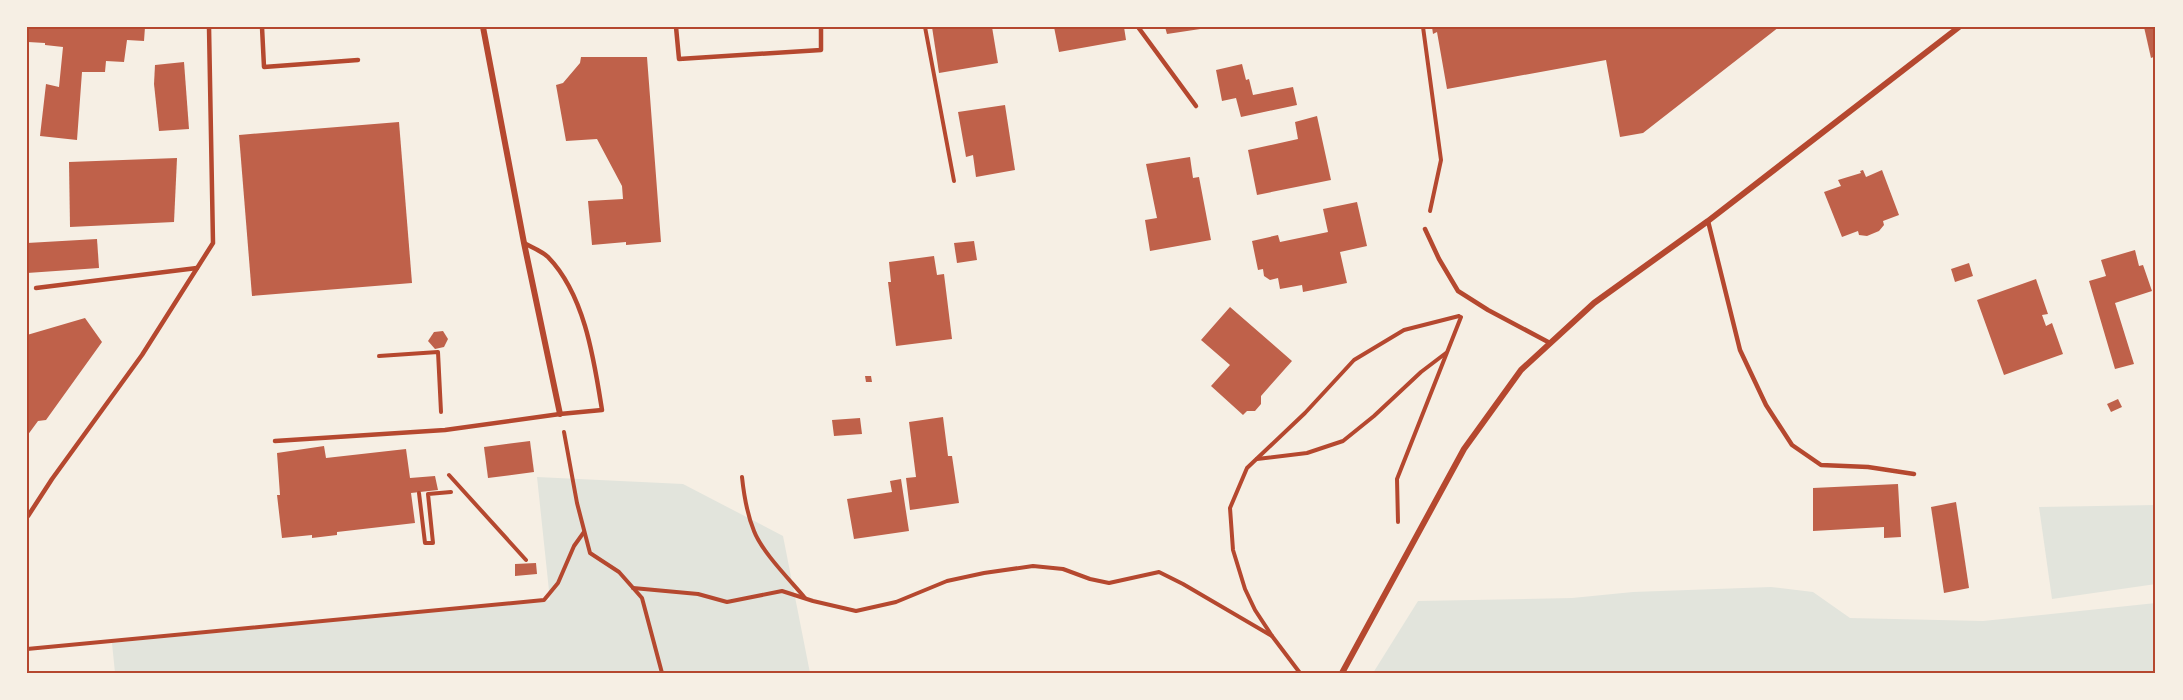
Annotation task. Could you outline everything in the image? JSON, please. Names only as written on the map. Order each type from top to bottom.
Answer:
[{"type":"street","points":[[483,27],[524,243],[560,414]]},
{"type":"street","points":[[1342,673],[1464,449],[1521,370],[1594,303],[1708,221],[1959,27]]},
{"type":"lane","points":[[28,516],[142,355],[213,243],[209,27]]},
{"type":"lane","points":[[262,27],[264,67],[358,60]]},
{"type":"lane","points":[[676,27],[679,58],[821,50],[821,27]]},
{"type":"lane","points":[[1138,27],[1196,106]]},
{"type":"lane","points":[[1708,221],[1740,350],[1766,405],[1792,445],[1821,465],[1868,467],[1914,474]]},
{"type":"lane","points":[[1425,229],[1458,291],[1550,343]]},
{"type":"lane","points":[[275,441],[442,430],[602,410],[593,355],[581,316],[568,286],[547,256],[524,243]]},
{"type":"lane","points":[[36,288],[197,268]]},
{"type":"path","points":[[925,27],[954,181]]},
{"type":"path","points":[[1423,27],[1441,160],[1425,229]]},
{"type":"path","points":[[1300,673],[1272,636],[1245,589],[1233,550],[1230,508],[1246,468],[1305,413],[1354,360],[1404,330],[1488,310]]},
{"type":"path","points":[[1403,562],[1398,518],[1397,479],[1462,315]]},
{"type":"path","points":[[379,356],[438,352],[442,430]]},
{"type":"path","points":[[1256,459],[1307,453],[1343,441],[1374,416],[1421,372],[1448,352]]},
{"type":"path","points":[[560,414],[590,553],[619,572],[642,598],[662,673]]},
{"type":"path","points":[[449,475],[526,560]]},
{"type":"path","points":[[742,477],[746,509],[755,534],[805,598]]},
{"type":"path","points":[[419,493],[425,543],[434,543],[428,494],[451,492]]},
{"type":"path","points":[[27,649],[544,600],[558,583],[574,546],[584,532]]},
{"type":"path","points":[[633,588],[698,594],[727,602],[782,591],[856,611],[896,602],[947,581],[1033,566],[1063,569],[1109,583],[1159,572],[1184,584],[1272,636]]},
{"type":"shaded area","points":[[537,477],[683,484],[783,536],[810,673],[115,673],[112,643],[550,600]]},
{"type":"shaded area","points":[[2156,505],[2156,584],[2052,599],[2039,507]]},
{"type":"shaded area","points":[[1771,587],[1813,592],[1850,618],[1983,621],[2156,603],[2156,673],[1373,673],[1418,601],[1572,598],[1633,592]]},
{"type":"building","points":[[29,27],[145,27],[144,41],[127,40],[124,62],[106,61],[105,72],[82,72],[77,140],[40,136],[46,84],[59,87],[63,47],[28,42]]},
{"type":"building","points":[[932,27],[992,27],[998,63],[939,73]]},
{"type":"building","points":[[1054,27],[1124,27],[1126,40],[1059,52]]},
{"type":"building","points":[[1165,27],[1207,27],[1207,28],[1167,34]]},
{"type":"building","points":[[1432,27],[1779,27],[1643,133],[1620,137],[1606,60],[1447,89],[1437,32],[1433,34]]},
{"type":"building","points":[[2144,27],[2156,27],[2156,56],[2151,58]]},
{"type":"building","points":[[581,57],[647,57],[661,242],[592,245],[588,201],[623,199],[622,186],[597,139],[566,141],[556,85],[563,83],[580,63]]},
{"type":"building","points":[[184,62],[189,129],[159,131],[154,84],[155,65]]},
{"type":"building","points":[[1242,64],[1253,95],[1293,87],[1297,105],[1241,117],[1236,98],[1222,101],[1216,70]]},
{"type":"building","points":[[1005,105],[1015,170],[976,177],[973,155],[966,157],[958,112]]},
{"type":"building","points":[[1317,116],[1331,180],[1257,195],[1248,150],[1298,139],[1295,122]]},
{"type":"building","points":[[399,122],[412,283],[252,296],[239,135]]},
{"type":"building","points":[[1190,157],[1193,178],[1199,177],[1211,240],[1150,251],[1145,220],[1157,218],[1146,164]]},
{"type":"building","points":[[177,158],[174,222],[70,227],[69,162]]},
{"type":"building","points":[[1863,170],[1866,177],[1882,170],[1899,215],[1883,221],[1884,225],[1879,231],[1867,236],[1859,235],[1858,231],[1842,237],[1824,192],[1841,186],[1838,180],[1861,173],[1860,171]]},
{"type":"building","points":[[1357,202],[1367,246],[1340,252],[1347,283],[1303,292],[1302,285],[1280,289],[1278,278],[1270,280],[1264,276],[1263,269],[1258,270],[1252,241],[1278,235],[1280,242],[1328,232],[1323,209]]},
{"type":"building","points":[[97,239],[99,268],[27,273],[27,243]]},
{"type":"building","points":[[974,241],[977,260],[957,263],[954,243]]},
{"type":"building","points":[[2135,250],[2139,266],[2143,265],[2152,291],[2115,303],[2134,364],[2115,369],[2089,281],[2106,276],[2101,260]]},
{"type":"building","points":[[934,256],[937,275],[944,274],[952,339],[896,346],[888,282],[891,282],[889,262]]},
{"type":"building","points":[[1969,263],[1973,276],[1955,282],[1951,269]]},
{"type":"building","points":[[2036,279],[2048,314],[2042,315],[2046,326],[2052,323],[2063,354],[2004,375],[1977,300]]},
{"type":"building","points":[[1230,307],[1292,361],[1261,396],[1261,404],[1255,411],[1247,411],[1243,415],[1211,386],[1230,365],[1201,340]]},
{"type":"building","points":[[85,318],[102,342],[46,420],[38,421],[27,436],[27,335]]},
{"type":"building","points":[[443,331],[448,339],[444,347],[435,349],[428,341],[434,332]]},
{"type":"building","points":[[865,376],[871,376],[872,382],[866,382]]},
{"type":"building","points":[[2118,399],[2122,407],[2111,412],[2107,404]]},
{"type":"building","points":[[943,417],[948,456],[952,456],[959,503],[910,510],[906,478],[916,477],[909,422]]},
{"type":"building","points":[[860,418],[862,434],[834,436],[832,420]]},
{"type":"building","points":[[530,441],[534,472],[488,478],[484,447]]},
{"type":"building","points":[[324,446],[326,458],[406,449],[410,478],[435,476],[438,490],[411,493],[415,523],[337,532],[337,535],[312,538],[312,535],[282,538],[277,495],[280,495],[277,453]]},
{"type":"building","points":[[901,479],[909,531],[854,539],[847,499],[892,492],[890,481]]},
{"type":"building","points":[[1898,484],[1901,537],[1884,538],[1884,527],[1813,531],[1813,488]]},
{"type":"building","points":[[1956,502],[1969,588],[1944,593],[1931,507]]},
{"type":"building","points":[[536,563],[537,574],[515,576],[515,564]]}]
